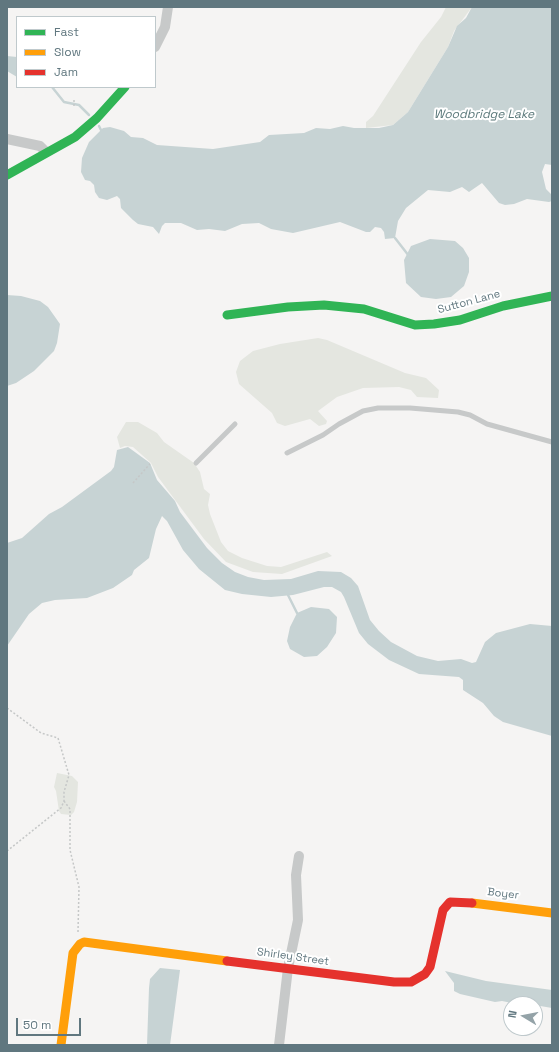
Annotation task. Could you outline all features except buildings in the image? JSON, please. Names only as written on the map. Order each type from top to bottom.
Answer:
[{"type":"street","points":[[156,45],[165,27],[168,7]]},
{"type":"street","points":[[7,175],[75,137],[97,118],[124,88]]},
{"type":"street","points":[[7,139],[40,146],[46,152]]},
{"type":"street","name":"Sutton Lane","points":[[227,315],[288,307],[324,305],[364,309],[414,325],[434,324],[460,320],[503,306],[552,296]]},
{"type":"street","points":[[279,1045],[288,968],[298,920],[296,875],[299,856]]},
{"type":"street","name":"Boyer","points":[[450,902],[460,901],[552,913]]},
{"type":"street","name":"Shirley Street","points":[[82,943],[394,982],[411,982],[425,974],[430,967],[443,910],[450,902]]},
{"type":"street","points":[[61,1045],[73,953],[82,943]]},
{"type":"lane","points":[[287,453],[323,436],[339,424],[363,411],[378,408],[410,408],[458,412],[480,419],[487,424],[552,442]]},
{"type":"lane","points":[[196,463],[235,424]]},
{"type":"path","points":[[74,100],[74,106]]},
{"type":"path","points":[[133,483],[150,464]]},
{"type":"path","points":[[7,708],[41,733],[58,738],[69,775],[64,792],[64,801],[61,808],[53,816],[7,851]]},
{"type":"path","points":[[64,801],[70,809],[70,850],[79,887],[78,931],[82,943]]},
{"type":"shaded area","points":[[446,7],[472,7],[454,31],[448,47],[408,112],[393,125],[366,128],[366,122],[373,116],[421,42],[441,17]]},
{"type":"shaded area","points":[[318,338],[327,340],[405,373],[426,378],[439,390],[438,398],[417,397],[411,390],[399,387],[363,388],[337,397],[318,411],[327,421],[326,424],[319,426],[310,419],[285,426],[277,423],[272,413],[239,384],[236,372],[240,361],[253,351],[280,344]]},
{"type":"shaded area","points":[[126,422],[138,422],[157,433],[164,442],[194,463],[200,472],[204,489],[210,494],[208,505],[210,514],[221,542],[228,551],[242,558],[267,566],[281,567],[327,552],[332,556],[282,574],[253,572],[226,562],[204,539],[158,477],[151,463],[133,447],[125,446],[120,448],[117,437]]},
{"type":"shaded area","points":[[57,773],[72,776],[78,782],[77,802],[74,812],[71,815],[61,814],[59,811],[54,787]]},
{"type":"water","name":"Woodbridge Lake","points":[[472,7],[552,7],[552,165],[545,164],[542,172],[546,189],[552,195],[552,201],[549,202],[527,199],[514,204],[505,205],[499,203],[482,183],[469,192],[462,187],[450,192],[428,190],[406,208],[398,221],[395,238],[385,239],[384,232],[381,228],[375,227],[370,232],[366,232],[340,222],[293,233],[271,229],[259,223],[242,224],[225,231],[209,229],[197,230],[181,223],[165,223],[159,234],[153,227],[138,224],[133,220],[121,208],[120,199],[117,196],[107,200],[99,198],[95,192],[94,185],[90,181],[85,180],[81,172],[82,158],[89,142],[103,128],[110,127],[124,131],[131,137],[143,138],[157,145],[213,149],[260,142],[269,135],[304,133],[316,128],[330,129],[343,126],[354,128],[379,128],[393,125],[408,112],[448,47],[457,26],[466,18]]},
{"type":"water","points":[[7,56],[16,57],[16,76],[7,71]]},
{"type":"water","points":[[430,239],[455,241],[463,248],[469,258],[469,272],[464,286],[451,297],[436,299],[421,297],[406,283],[404,260],[411,246]]},
{"type":"water","points":[[7,295],[21,296],[40,301],[48,307],[60,324],[54,351],[34,371],[16,383],[7,386]]},
{"type":"water","points":[[128,447],[150,463],[157,480],[175,501],[180,512],[207,548],[222,563],[235,572],[248,577],[264,580],[291,579],[318,571],[341,572],[351,578],[358,586],[370,620],[379,631],[391,642],[417,656],[438,661],[461,659],[472,663],[476,662],[485,642],[496,633],[530,624],[552,626],[552,736],[503,722],[494,716],[483,703],[463,690],[463,680],[459,677],[419,674],[389,660],[368,644],[359,633],[344,597],[341,592],[332,587],[324,587],[293,595],[271,597],[242,594],[225,590],[199,569],[183,550],[167,521],[162,516],[156,529],[149,558],[134,570],[132,575],[113,588],[87,598],[55,600],[42,603],[29,614],[7,646],[7,543],[22,538],[49,514],[62,507],[111,471],[114,467],[117,450]]},
{"type":"water","points":[[311,607],[329,609],[337,617],[336,633],[327,647],[317,656],[304,657],[290,649],[287,641],[290,627],[297,613]]},
{"type":"water","points":[[160,968],[180,970],[170,1045],[147,1045],[150,979]]},
{"type":"water","points":[[445,971],[486,981],[552,990],[552,1008],[543,1006],[543,996],[503,996],[503,1001],[495,1002],[460,994],[454,991],[454,983]]},
{"type":"waterway","points":[[53,88],[64,102],[79,105],[89,115]]},
{"type":"waterway","points":[[99,126],[101,130]]},
{"type":"waterway","points":[[395,238],[409,256]]},
{"type":"waterway","points":[[288,595],[297,613]]},
{"type":"traffic: fast","points":[[7,175],[75,137],[97,118],[124,88]]},
{"type":"traffic: fast","points":[[227,315],[288,307],[324,305],[364,309],[415,325],[434,324],[460,320],[503,306],[552,296]]},
{"type":"traffic: slow","points":[[472,903],[552,913]]},
{"type":"traffic: slow","points":[[61,1045],[73,953],[80,944],[84,942],[227,961]]},
{"type":"traffic: jam","points":[[227,961],[394,982],[411,982],[425,974],[430,967],[443,910],[450,902],[472,903]]}]
